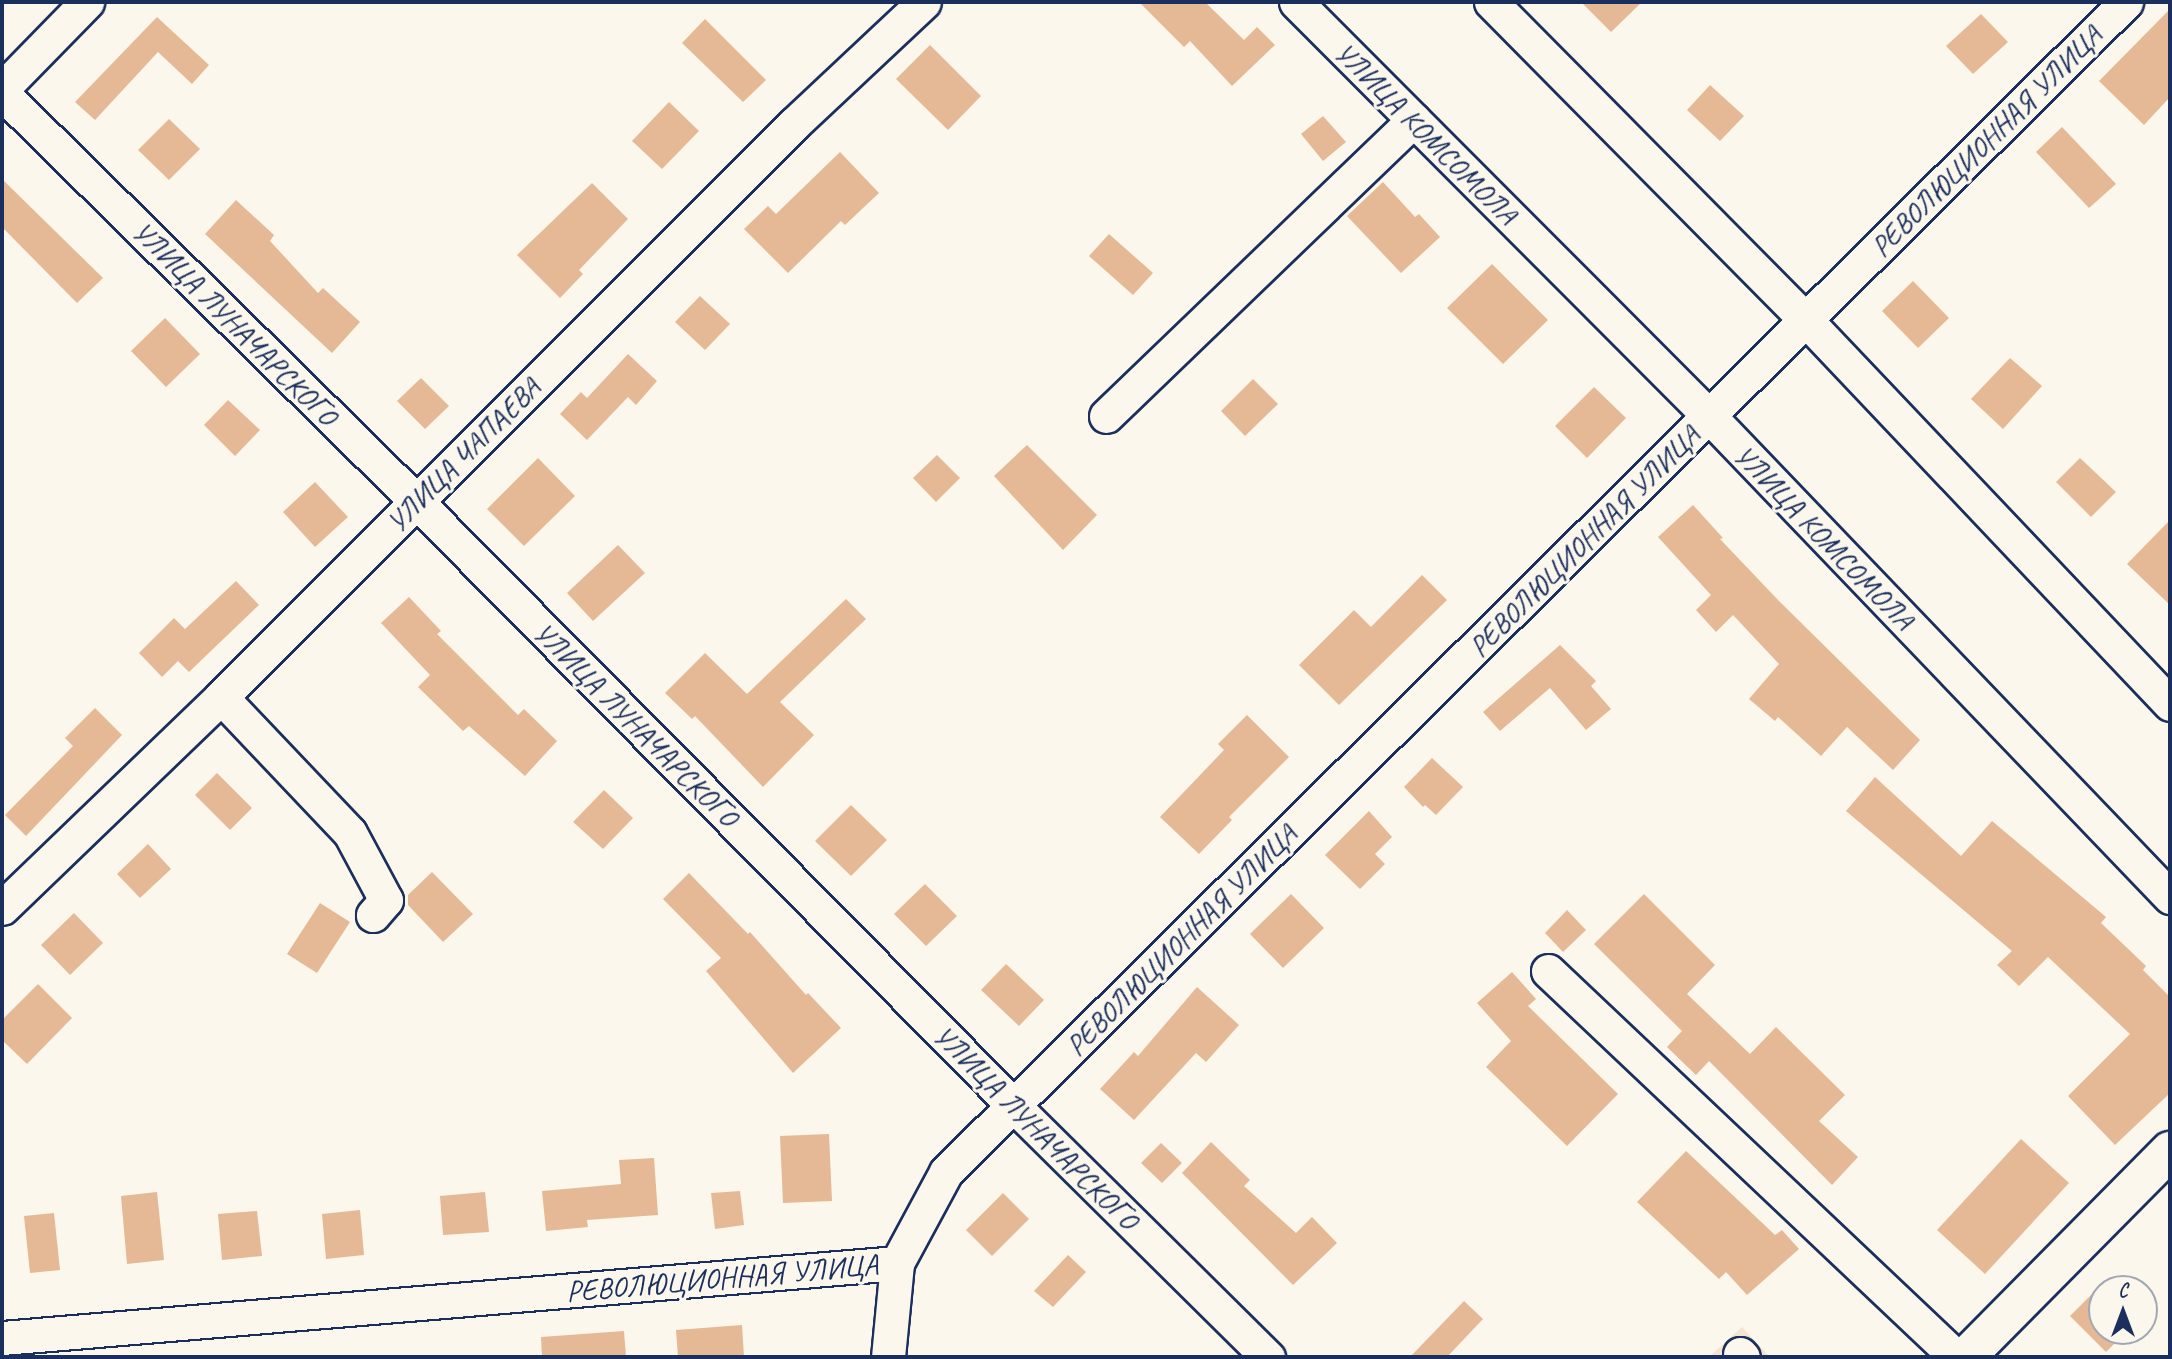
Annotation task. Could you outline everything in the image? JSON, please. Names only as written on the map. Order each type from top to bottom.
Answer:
[{"type":"main road","points":[[1966,1357],[2170,1151]]},
{"type":"street","points":[[2,91],[87,2]]},
{"type":"street","name":"УЛИЦА ЧАПАЕВА","points":[[2,908],[221,697],[794,124],[924,2]]},
{"type":"street","name":"УЛИЦА КОМСОМОЛА","points":[[1296,2],[1710,418],[2170,897]]},
{"type":"street","name":"РЕВОЛЮЦИОННАЯ УЛИЦА","points":[[2,1338],[83,1345],[897,1263],[946,1172],[1710,418],[1805,320],[2126,2]]},
{"type":"street","points":[[1499,4],[1805,320],[2170,704]]},
{"type":"street","name":"УЛИЦА ЛУНАЧАРСКОГО","points":[[2,91],[416,501],[1013,1105],[1268,1357]]},
{"type":"street","points":[[1106,416],[1413,120]]},
{"type":"street","points":[[221,697],[350,833],[386,900],[373,915]]},
{"type":"street","points":[[1548,971],[1956,1357]]},
{"type":"street","points":[[888,1357],[897,1263]]},
{"type":"shaded area","points":[[1742,1327],[1770,1357],[1709,1357]]},
{"type":"building","points":[[1139,2],[1205,2],[1244,40],[1257,27],[1275,45],[1232,86],[1190,41],[1184,47]]},
{"type":"building","points":[[1581,2],[1642,2],[1611,32]]},
{"type":"building","points":[[2170,9],[2170,97],[2144,125],[2099,81]]},
{"type":"building","points":[[1981,14],[2008,42],[1973,74],[1946,46]]},
{"type":"building","points":[[157,17],[209,65],[192,84],[158,52],[95,120],[75,102]]},
{"type":"building","points":[[705,19],[766,80],[743,102],[682,43]]},
{"type":"building","points":[[930,45],[981,96],[948,130],[896,79]]},
{"type":"building","points":[[1710,85],[1744,116],[1720,141],[1687,110]]},
{"type":"building","points":[[669,102],[699,131],[662,169],[632,141]]},
{"type":"building","points":[[1323,116],[1346,142],[1323,161],[1301,134]]},
{"type":"building","points":[[169,119],[200,149],[169,180],[138,150]]},
{"type":"building","points":[[2062,127],[2116,184],[2089,208],[2036,152]]},
{"type":"building","points":[[840,152],[879,193],[845,225],[841,221],[788,273],[744,229],[768,206],[776,214]]},
{"type":"building","points":[[2,179],[103,278],[77,303],[2,227]]},
{"type":"building","points":[[1383,182],[1415,217],[1419,214],[1440,237],[1401,273],[1347,216]]},
{"type":"building","points":[[592,183],[628,219],[579,270],[583,274],[560,298],[517,255]]},
{"type":"building","points":[[236,200],[274,235],[270,241],[318,293],[323,288],[360,322],[332,353],[205,234]]},
{"type":"building","points":[[1109,234],[1153,273],[1133,295],[1089,256]]},
{"type":"building","points":[[1492,264],[1548,320],[1503,364],[1447,308]]},
{"type":"building","points":[[1913,281],[1949,318],[1918,348],[1882,311]]},
{"type":"building","points":[[700,296],[730,324],[705,350],[675,322]]},
{"type":"building","points":[[165,318],[200,354],[166,387],[131,351]]},
{"type":"building","points":[[628,354],[657,381],[636,405],[628,397],[587,440],[560,414],[581,392],[587,398]]},
{"type":"building","points":[[2010,358],[2042,386],[2003,429],[1971,399]]},
{"type":"building","points":[[421,378],[449,406],[425,429],[397,401]]},
{"type":"building","points":[[1253,379],[1278,404],[1245,436],[1221,411]]},
{"type":"building","points":[[1594,387],[1626,418],[1587,458],[1555,426]]},
{"type":"building","points":[[228,400],[260,430],[235,456],[204,425]]},
{"type":"building","points":[[1027,445],[1097,515],[1063,550],[994,476]]},
{"type":"building","points":[[937,455],[960,478],[936,502],[913,478]]},
{"type":"building","points":[[538,458],[575,496],[524,546],[487,509]]},
{"type":"building","points":[[2080,458],[2116,492],[2091,517],[2056,482]]},
{"type":"building","points":[[315,482],[348,517],[315,547],[283,512]]},
{"type":"building","points":[[1693,505],[1723,538],[1720,539],[1779,601],[1920,740],[1893,770],[1847,727],[1821,756],[1778,717],[1775,721],[1749,699],[1779,664],[1733,615],[1716,632],[1696,610],[1711,595],[1658,537]]},
{"type":"building","points":[[2170,520],[2170,605],[2127,564]]},
{"type":"building","points":[[618,545],[645,573],[593,621],[567,593]]},
{"type":"building","points":[[1422,575],[1447,600],[1339,705],[1299,665],[1354,610],[1371,627]]},
{"type":"building","points":[[236,581],[259,605],[189,672],[178,661],[162,677],[139,653],[174,618],[185,629]]},
{"type":"building","points":[[409,597],[441,631],[437,634],[518,715],[524,709],[557,741],[525,776],[469,726],[463,731],[418,687],[430,675],[381,623]]},
{"type":"building","points":[[846,599],[866,619],[780,702],[814,735],[763,787],[695,716],[692,719],[665,693],[705,653],[747,694]]},
{"type":"building","points":[[1560,645],[1596,681],[1591,686],[1611,709],[1586,730],[1550,688],[1500,731],[1483,712]]},
{"type":"building","points":[[95,708],[122,735],[26,836],[5,815],[73,746],[65,738]]},
{"type":"building","points":[[1247,715],[1289,757],[1229,817],[1232,820],[1199,854],[1160,817],[1224,750],[1218,744]]},
{"type":"building","points":[[1432,758],[1463,787],[1436,815],[1425,805],[1423,807],[1404,787]]},
{"type":"building","points":[[217,773],[252,808],[230,830],[195,795]]},
{"type":"building","points":[[1875,777],[1961,856],[1992,821],[2106,917],[2101,923],[2146,966],[2143,970],[2170,997],[2170,1093],[2115,1145],[2068,1096],[2130,1034],[2048,957],[2019,986],[1997,965],[2012,951],[1846,811]]},
{"type":"building","points":[[604,790],[633,818],[603,849],[573,822]]},
{"type":"building","points":[[851,805],[887,840],[851,876],[815,841]]},
{"type":"building","points":[[1369,811],[1392,837],[1375,854],[1385,864],[1360,889],[1325,855]]},
{"type":"building","points":[[148,844],[171,869],[140,898],[117,874]]},
{"type":"building","points":[[432,872],[473,914],[443,942],[408,905],[408,895]]},
{"type":"building","points":[[689,873],[748,934],[750,932],[806,995],[808,993],[841,1028],[793,1073],[706,971],[721,958],[663,899]]},
{"type":"building","points":[[925,884],[957,916],[926,946],[894,914]]},
{"type":"building","points":[[1291,894],[1324,928],[1283,968],[1250,934]]},
{"type":"building","points":[[1644,894],[1715,965],[1687,994],[1750,1054],[1776,1027],[1845,1095],[1819,1121],[1858,1157],[1832,1185],[1709,1061],[1696,1075],[1667,1047],[1682,1031],[1594,944]]},
{"type":"building","points":[[320,903],[350,922],[317,973],[287,954]]},
{"type":"building","points":[[1567,910],[1586,930],[1563,952],[1545,933]]},
{"type":"building","points":[[74,913],[103,943],[70,975],[41,945]]},
{"type":"building","points":[[1006,964],[1044,1000],[1019,1026],[981,990]]},
{"type":"building","points":[[1512,972],[1536,999],[1528,1006],[1618,1094],[1567,1146],[1486,1067],[1511,1041],[1477,1003]]},
{"type":"building","points":[[38,984],[72,1018],[27,1064],[2,1040],[2,1020]]},
{"type":"building","points":[[1197,987],[1239,1025],[1206,1062],[1196,1053],[1134,1120],[1100,1089],[1134,1052],[1138,1056]]},
{"type":"building","points":[[829,1134],[832,1201],[783,1203],[780,1136]]},
{"type":"building","points":[[2021,1139],[2069,1183],[1985,1274],[1937,1230]]},
{"type":"building","points":[[1211,1142],[1250,1180],[1244,1186],[1296,1233],[1312,1217],[1337,1243],[1293,1285],[1182,1173]]},
{"type":"building","points":[[1161,1143],[1182,1163],[1162,1183],[1141,1163]]},
{"type":"building","points":[[1686,1151],[1775,1235],[1782,1230],[1799,1249],[1747,1295],[1726,1272],[1719,1279],[1637,1202]]},
{"type":"building","points":[[654,1158],[658,1215],[587,1220],[588,1227],[546,1231],[542,1191],[621,1184],[619,1160]]},
{"type":"building","points":[[740,1191],[744,1225],[715,1229],[711,1193]]},
{"type":"building","points":[[157,1192],[164,1260],[127,1264],[121,1196]]},
{"type":"building","points":[[485,1192],[489,1232],[443,1235],[440,1196]]},
{"type":"building","points":[[1003,1193],[1029,1219],[992,1256],[966,1230]]},
{"type":"building","points":[[360,1210],[364,1255],[326,1259],[322,1214]]},
{"type":"building","points":[[257,1211],[262,1256],[222,1260],[218,1214]]},
{"type":"building","points":[[54,1213],[60,1270],[30,1273],[24,1216]]},
{"type":"building","points":[[1068,1255],[1086,1272],[1053,1307],[1034,1291]]},
{"type":"building","points":[[2088,1298],[2088,1334],[2070,1316]]},
{"type":"building","points":[[1464,1301],[1483,1319],[1447,1357],[1410,1357]]},
{"type":"building","points":[[742,1325],[744,1357],[678,1357],[676,1330]]},
{"type":"building","points":[[624,1331],[626,1357],[542,1357],[541,1337]]},
{"type":"building","points":[[2099,1345],[2113,1345],[2106,1352]]}]
